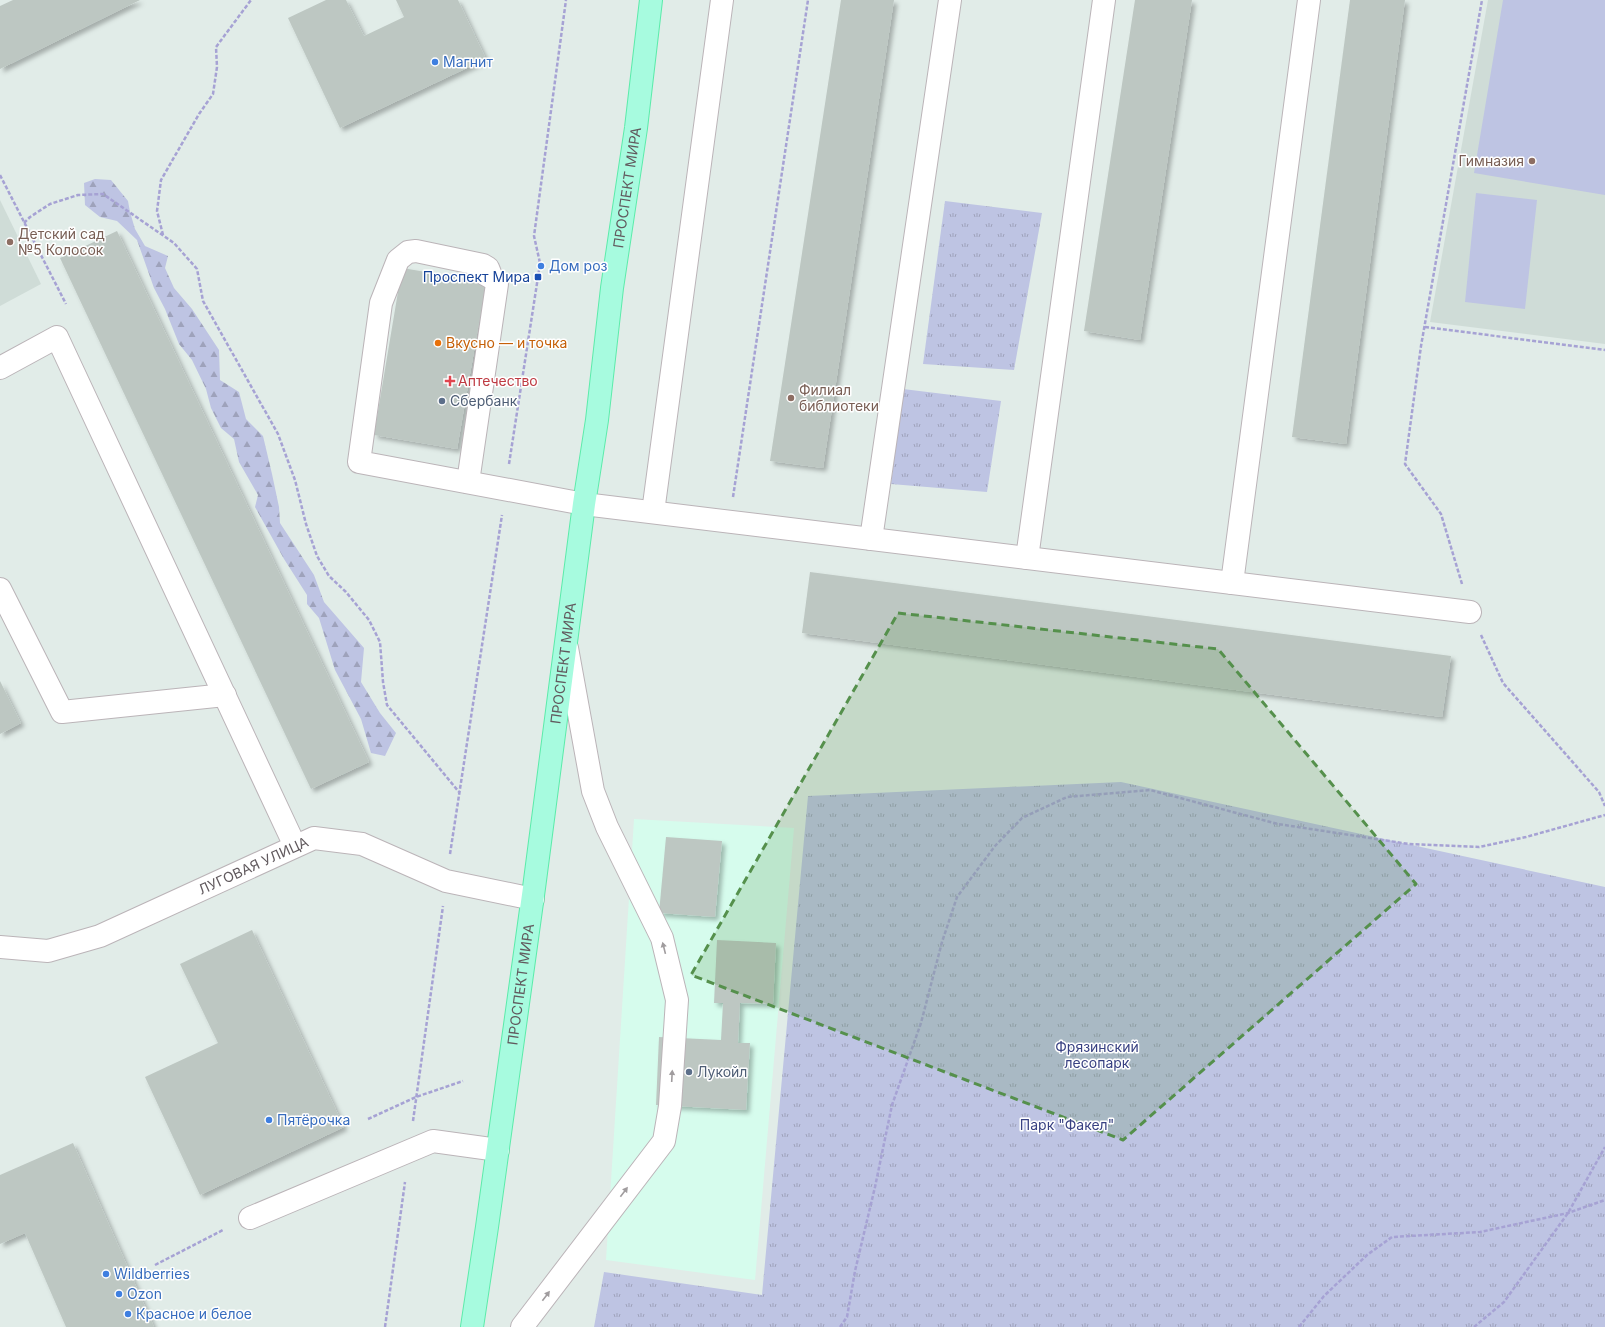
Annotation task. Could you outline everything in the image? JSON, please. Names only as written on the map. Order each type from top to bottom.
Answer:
[{"type":"main road","name":"ПРОСПЕКТ МИРА","points":[[472,1327],[533,899],[584,504],[597,420],[612,288],[636,128],[651,0]]},
{"type":"street","points":[[653,512],[722,0]]},
{"type":"street","points":[[871,539],[950,0]]},
{"type":"street","points":[[1027,558],[1104,0]]},
{"type":"street","points":[[1232,583],[1309,0]]},
{"type":"street","points":[[468,482],[497,284],[492,278],[484,273],[407,258],[394,268],[381,303],[359,462],[584,504],[1470,612]]},
{"type":"street","points":[[0,368],[57,337],[295,846]]},
{"type":"street","points":[[0,589],[62,712],[225,695]]},
{"type":"street","points":[[522,1327],[664,1141],[670,1106],[676,1000],[662,938],[607,827],[593,791],[566,644]]},
{"type":"street","name":"ЛУГОВАЯ УЛИЦА","points":[[0,947],[48,951],[100,936],[314,838],[362,844],[446,881],[533,899]]},
{"type":"street","points":[[250,1218],[433,1141],[498,1150]]},
{"type":"path","points":[[163,235],[157,211],[161,180],[199,114],[213,94],[217,67],[216,47],[251,0]]},
{"type":"path","points":[[385,1327],[446,881],[540,263],[534,236],[566,0]]},
{"type":"path","points":[[729,522],[808,0]]},
{"type":"path","points":[[1482,0],[1424,327],[1406,464],[1442,514],[1470,612],[1504,683],[1599,792],[1605,806]]},
{"type":"path","points":[[0,175],[66,304]]},
{"type":"path","points":[[24,223],[30,217],[50,204],[78,195],[103,194],[174,243],[197,269],[203,301],[278,434],[295,480],[306,524],[317,556],[329,576],[346,592],[369,620],[380,642],[383,682],[387,705],[459,793]]},
{"type":"path","points":[[1424,327],[1605,350]]},
{"type":"path","points":[[840,1327],[847,1318],[855,1271],[892,1105],[921,1023],[942,942],[957,897],[995,846],[1022,818],[1067,797],[1150,790],[1278,824],[1409,844],[1479,847],[1526,837],[1605,815]]},
{"type":"path","points":[[368,1119],[416,1097],[463,1081]]},
{"type":"path","points":[[1474,1327],[1504,1302],[1568,1213],[1605,1147]]},
{"type":"path","points":[[1299,1327],[1324,1296],[1367,1255],[1392,1237],[1480,1232],[1568,1213],[1605,1200]]},
{"type":"path","points":[[155,1265],[223,1230]]},
{"type":"highlighted area","points":[[898,613],[1218,649],[1416,884],[1123,1140],[691,975]]},
{"type":"shaded area","name":"Гимназия","points":[[1488,0],[1605,0],[1605,344],[1430,322]]},
{"type":"shaded area","name":"Детский сад №5 Колосок","points":[[0,200],[41,284],[0,306]]},
{"type":"shaded area","points":[[634,819],[794,828],[755,1280],[606,1260]]},
{"type":"green space","points":[[1503,0],[1605,0],[1605,195],[1474,173]]},
{"type":"green space","points":[[95,179],[111,180],[128,201],[135,229],[145,246],[168,256],[165,268],[174,288],[192,309],[219,350],[220,380],[239,392],[246,419],[263,436],[279,507],[280,523],[314,575],[324,602],[364,648],[361,682],[380,713],[396,733],[385,756],[371,753],[361,719],[335,670],[319,618],[307,604],[307,595],[284,559],[255,507],[258,495],[239,462],[234,439],[221,428],[211,408],[206,389],[192,360],[179,344],[165,309],[154,288],[137,240],[117,221],[100,217],[85,205],[84,183]]},
{"type":"green space","points":[[1476,193],[1537,200],[1525,309],[1465,302]]},
{"type":"green space","points":[[945,201],[1042,213],[1014,370],[923,364]]},
{"type":"green space","points":[[903,389],[1001,401],[987,492],[891,484]]},
{"type":"green space","name":"Фрязинский лесопарк","points":[[1121,782],[1605,887],[1605,1327],[594,1327],[604,1272],[762,1295],[808,796]]},
{"type":"building","points":[[13,0],[140,0],[0,69],[0,6]]},
{"type":"building","points":[[326,0],[346,0],[364,36],[404,17],[396,0],[458,0],[486,59],[340,128],[288,18]]},
{"type":"building","points":[[841,0],[894,0],[823,468],[770,461]]},
{"type":"building","points":[[1135,0],[1192,0],[1140,340],[1084,331]]},
{"type":"building","points":[[1350,0],[1405,0],[1346,444],[1292,437]]},
{"type":"building","points":[[117,231],[369,762],[311,789],[60,258]]},
{"type":"building","points":[[402,268],[486,282],[457,449],[374,435]]},
{"type":"building","points":[[810,572],[1451,656],[1442,717],[802,633]]},
{"type":"building","points":[[0,681],[21,723],[0,734]]},
{"type":"building","points":[[666,837],[722,841],[715,917],[659,913]]},
{"type":"building","points":[[252,930],[344,1127],[200,1195],[145,1077],[218,1043],[180,964]]},
{"type":"building","points":[[717,940],[776,943],[773,1004],[740,1003],[738,1043],[750,1043],[746,1110],[656,1105],[659,1037],[721,1040],[723,1003],[714,1003]]},
{"type":"building","points":[[73,1143],[154,1327],[66,1327],[25,1233],[0,1244],[0,1175]]},
{"type":"place","name":"Магнит","points":[[435,62]]},
{"type":"place","name":"Гимназия","points":[[1532,161]]},
{"type":"place","name":"Детский сад №5 Колосок","points":[[10,242]]},
{"type":"place","name":"Дом роз","points":[[541,266]]},
{"type":"place","name":"Проспект Мира","points":[[538,277]]},
{"type":"place","name":"Вкусно — и точка","points":[[438,343]]},
{"type":"place","name":"Аптечество","points":[[450,381]]},
{"type":"place","name":"Филиал библиотеки","points":[[791,398]]},
{"type":"place","name":"Сбербанк","points":[[442,401]]},
{"type":"place","name":"Лукойл","points":[[689,1072]]},
{"type":"place","name":"Пятёрочка","points":[[269,1120]]},
{"type":"place","name":"Wildberries","points":[[106,1274]]},
{"type":"place","name":"Ozon","points":[[119,1294]]},
{"type":"place","name":"Красное и белое","points":[[128,1314]]},
{"type":"park label","name":"Парк \"Факел\"","points":[[1067,1125]]}]
